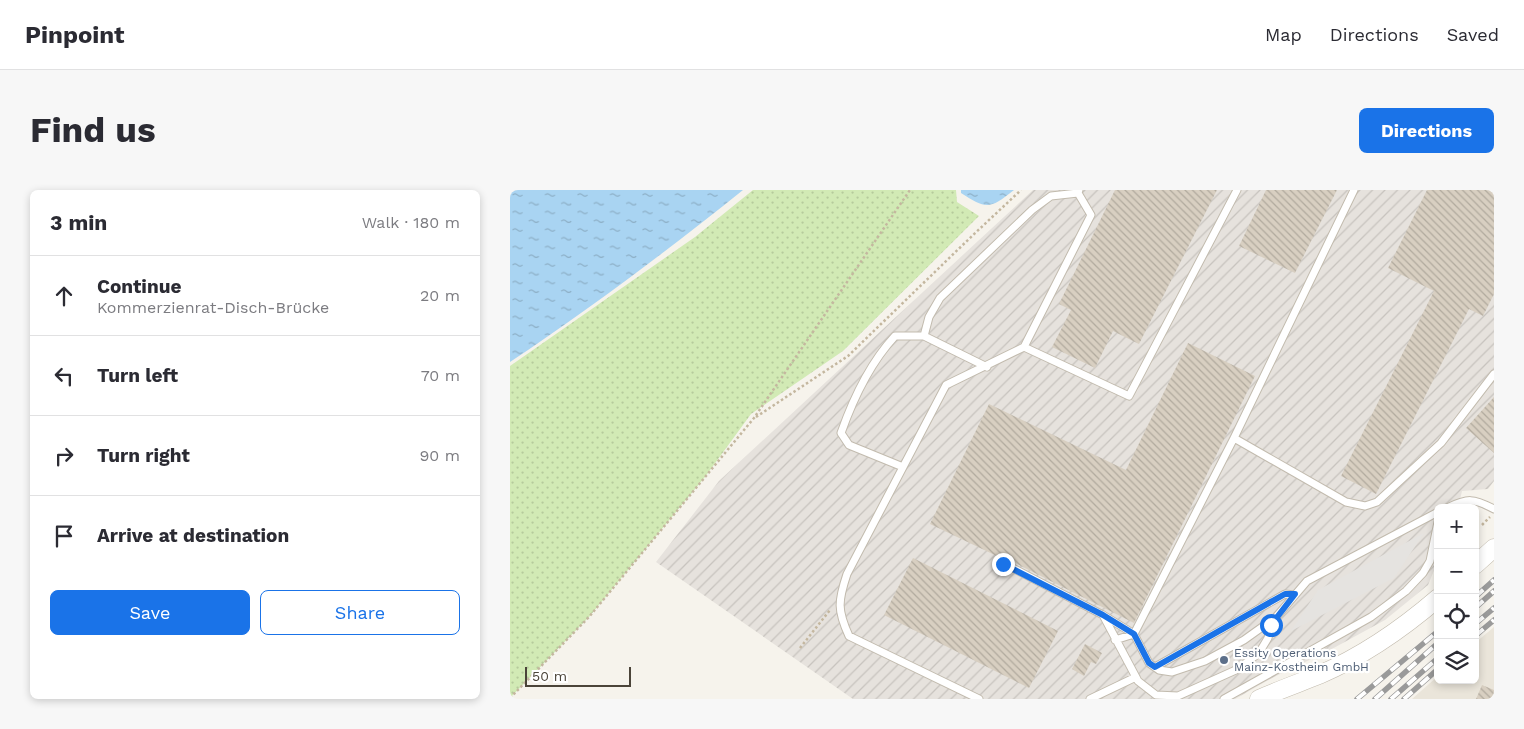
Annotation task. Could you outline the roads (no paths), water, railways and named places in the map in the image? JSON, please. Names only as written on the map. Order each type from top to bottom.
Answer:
[{"type":"street","points":[[1479,561],[1494,548]]},
{"type":"street","points":[[1259,699],[1320,674],[1363,653],[1414,618],[1434,601]]},
{"type":"lane","points":[[1024,347],[1129,396],[1237,190]]},
{"type":"lane","points":[[1115,640],[1134,634],[1234,438],[1354,190]]},
{"type":"lane","points":[[924,336],[929,317],[940,298],[1032,210],[1051,196],[1079,191],[1091,215],[1024,347],[946,385],[847,574],[840,597],[841,618],[849,636],[979,699]]},
{"type":"lane","points":[[903,467],[848,445],[842,433],[849,411],[880,352],[894,336],[924,336],[987,366]]},
{"type":"lane","points":[[1234,438],[1346,502],[1365,506],[1377,502],[1441,443],[1494,374]]},
{"type":"lane","points":[[1456,504],[1463,501],[1478,501],[1494,509]]},
{"type":"lane","points":[[1103,615],[1138,681],[1156,695],[1178,696],[1238,669],[1259,653],[1268,638],[1271,625],[1307,581],[1434,514]]},
{"type":"lane","points":[[1224,699],[1371,617],[1406,591],[1423,573],[1430,561],[1434,540]]},
{"type":"lane","points":[[1003,564],[1103,615],[1134,634],[1149,663],[1160,670],[1172,672],[1204,661],[1244,640],[1277,616]]},
{"type":"lane","points":[[1155,667],[1285,594],[1295,594]]},
{"type":"lane","points":[[1090,699],[1136,677]]},
{"type":"water","points":[[510,190],[743,190],[628,279],[510,362]]},
{"type":"water","points":[[961,190],[1014,190],[994,204],[983,205],[961,193]]},
{"type":"railway","points":[[1478,594],[1494,580]]},
{"type":"railway","points":[[1479,604],[1494,591]]},
{"type":"railway","points":[[1479,621],[1494,608]]},
{"type":"railway","points":[[1479,633],[1494,620]]},
{"type":"railway","points":[[1357,699],[1434,635]]},
{"type":"railway","points":[[1375,699],[1434,647]]},
{"type":"railway","points":[[1391,699],[1434,661]]},
{"type":"railway","points":[[1404,699],[1434,673]]},
{"type":"place","name":"Essity Operations Mainz-Kostheim GmbH","points":[[1224,660]]}]
